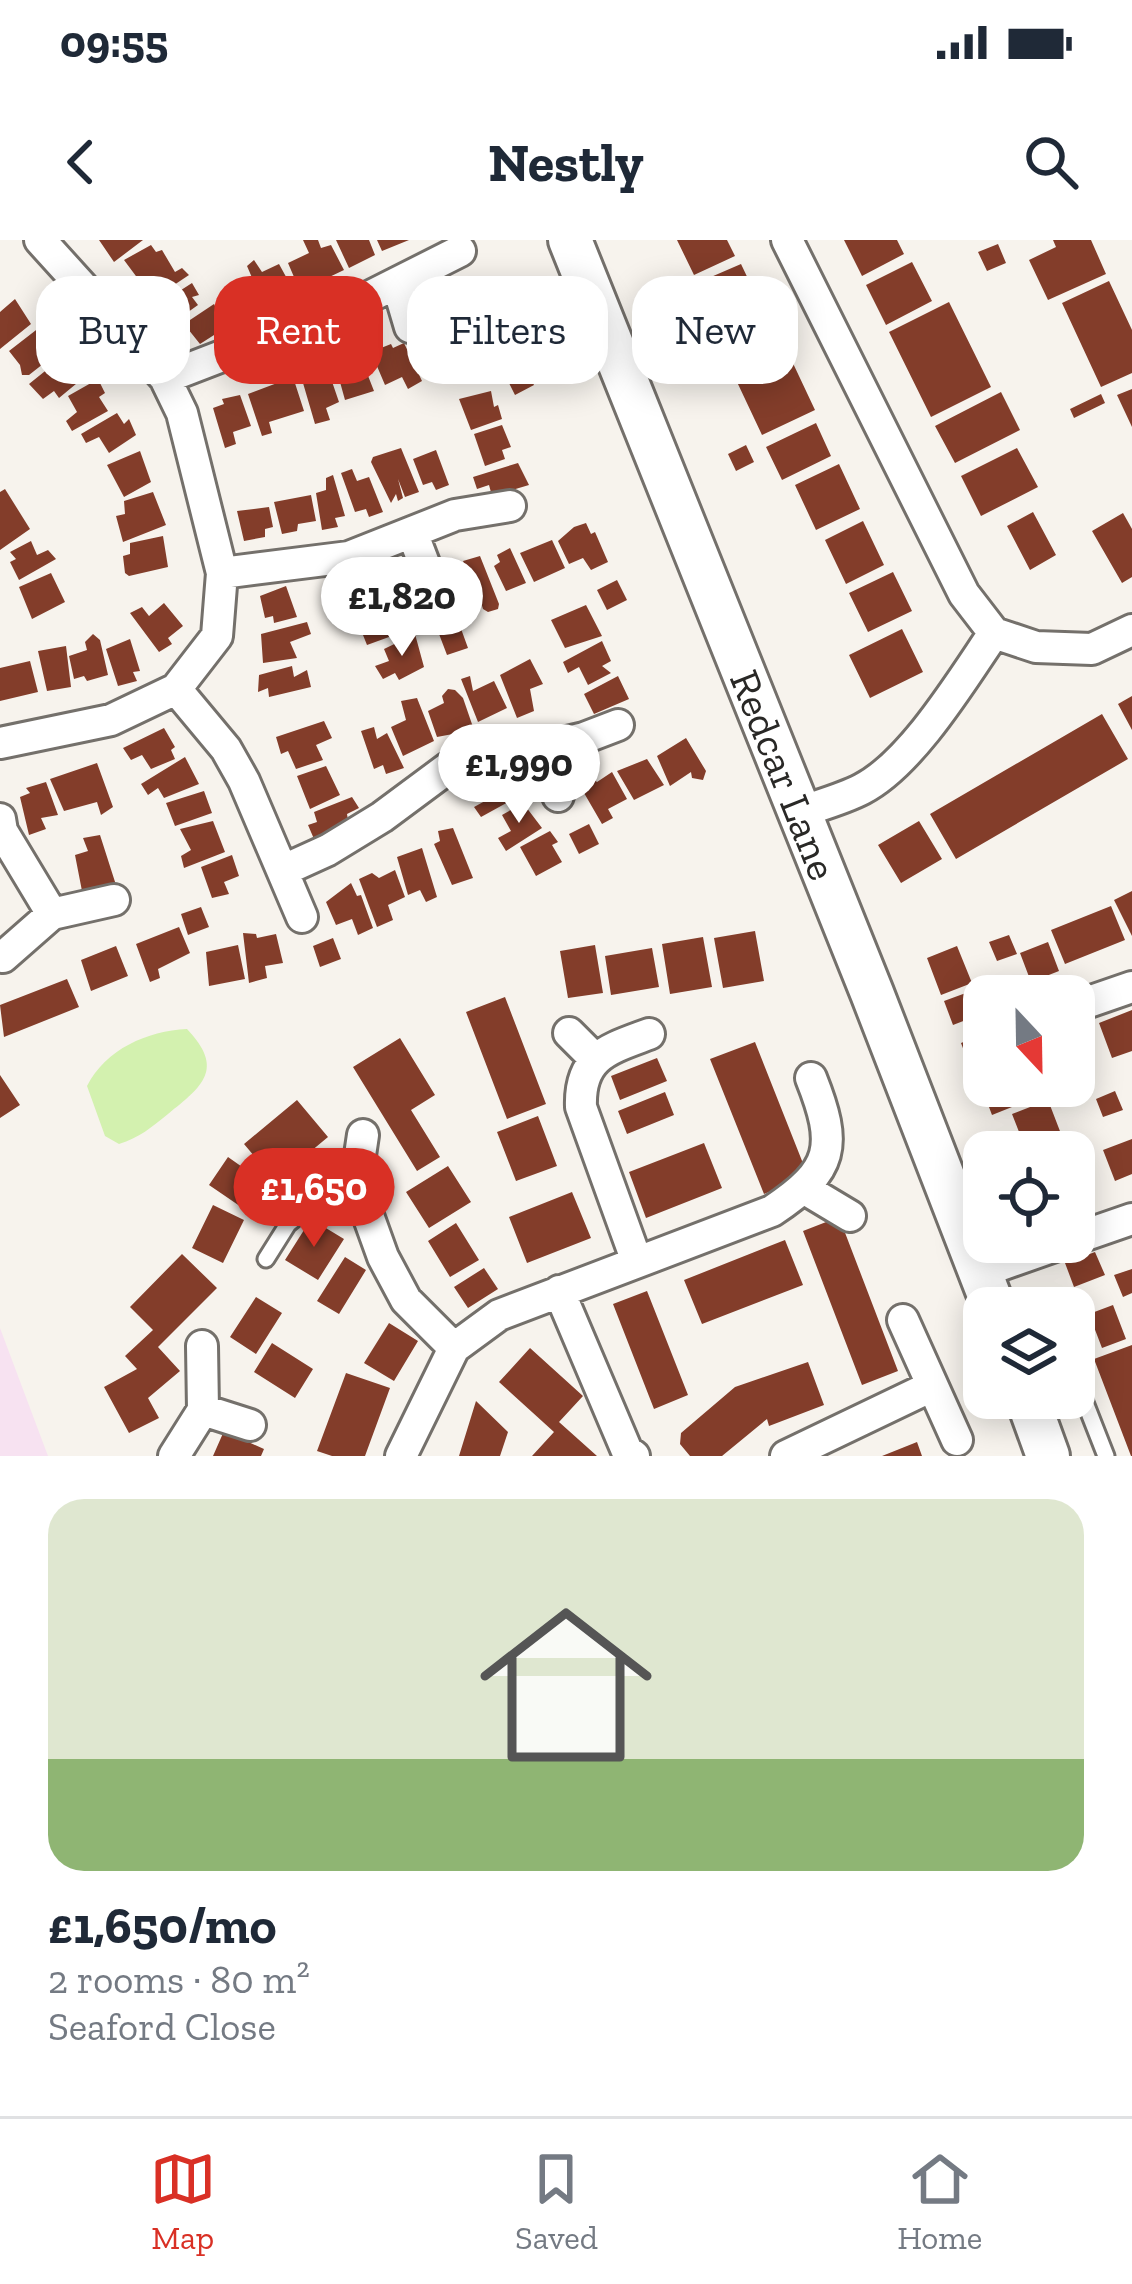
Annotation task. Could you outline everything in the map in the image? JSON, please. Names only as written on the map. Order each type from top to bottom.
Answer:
[{"type":"main road","name":"Redcar Lane","points":[[570,240],[987,1287]]},
{"type":"main road","points":[[1035,1419],[1048,1456]]},
{"type":"street","points":[[40,240],[73,276]]},
{"type":"street","points":[[787,240],[964,594],[994,633],[1036,647],[1092,649],[1132,630]]},
{"type":"street","points":[[190,368],[349,307],[460,251]]},
{"type":"street","points":[[397,283],[407,317]]},
{"type":"street","points":[[0,743],[111,721],[176,689],[217,636],[222,573],[182,413],[168,384]]},
{"type":"street","points":[[222,573],[350,557],[455,515],[510,506]]},
{"type":"street","points":[[412,532],[425,566]]},
{"type":"street","points":[[800,812],[862,789],[891,768],[950,698],[994,633]]},
{"type":"street","points":[[176,689],[235,765],[302,917]]},
{"type":"street","points":[[284,870],[382,817],[448,768],[505,742],[541,748],[618,724]]},
{"type":"street","points":[[541,748],[557,796]]},
{"type":"street","points":[[0,819],[2,831],[52,914]]},
{"type":"street","points":[[2,956],[52,914],[114,900]]},
{"type":"street","points":[[1095,1000],[1132,987]]},
{"type":"street","points":[[569,1033],[595,1059]]},
{"type":"street","points":[[637,1262],[580,1107],[580,1088],[595,1059],[649,1034]]},
{"type":"street","points":[[401,1456],[454,1348],[499,1316],[772,1211],[806,1189],[820,1169],[830,1138],[811,1078]]},
{"type":"street","points":[[363,1135],[356,1182],[383,1256],[406,1300],[454,1348]]},
{"type":"street","points":[[315,1202],[356,1182]]},
{"type":"street","points":[[806,1189],[850,1216]]},
{"type":"street","points":[[1095,1232],[1132,1220]]},
{"type":"street","points":[[993,1287],[1032,1263]]},
{"type":"street","points":[[559,1291],[627,1451],[634,1456]]},
{"type":"street","points":[[903,1319],[957,1440]]},
{"type":"street","points":[[174,1456],[202,1410],[202,1346]]},
{"type":"street","points":[[786,1456],[930,1387]]},
{"type":"street","points":[[202,1410],[250,1425]]},
{"type":"lane","points":[[266,1258],[287,1224],[315,1202]]},
{"type":"lane","points":[[1092,1419],[1106,1456]]},
{"type":"shaded area","points":[[0,1328],[48,1456],[0,1456]]},
{"type":"green space","points":[[187,1029],[205,1055],[205,1076],[199,1085],[139,1135],[119,1144],[105,1136],[87,1086],[95,1073],[129,1044]]},
{"type":"building","points":[[99,240],[143,240],[114,262]]},
{"type":"building","points":[[303,240],[318,240],[321,248],[331,245],[344,270],[331,276],[294,276],[288,263],[309,253]]},
{"type":"building","points":[[336,240],[369,240],[375,255],[349,268]]},
{"type":"building","points":[[377,240],[409,240],[382,251]]},
{"type":"building","points":[[677,240],[727,240],[735,256],[694,275]]},
{"type":"building","points":[[844,240],[897,240],[904,254],[862,276]]},
{"type":"building","points":[[1053,240],[1091,240],[1106,274],[1048,300],[1029,260],[1056,247]]},
{"type":"building","points":[[998,244],[1006,263],[987,271],[978,252]]},
{"type":"building","points":[[151,245],[156,252],[162,250],[175,272],[182,268],[189,275],[136,276],[124,260]]},
{"type":"building","points":[[254,260],[262,272],[279,264],[286,276],[251,276],[247,266]]},
{"type":"building","points":[[912,262],[932,301],[886,325],[866,285]]},
{"type":"building","points":[[741,264],[747,276],[713,276]]},
{"type":"building","points":[[1109,281],[1132,330],[1132,373],[1101,387],[1062,303]]},
{"type":"building","points":[[190,284],[199,295],[192,297],[198,305],[190,311]]},
{"type":"building","points":[[15,299],[31,324],[0,349],[0,312]]},
{"type":"building","points":[[949,302],[991,387],[931,417],[889,332]]},
{"type":"building","points":[[214,304],[214,335],[200,344],[190,332],[190,320]]},
{"type":"building","points":[[36,330],[36,370],[29,375],[22,375],[9,351]]},
{"type":"building","points":[[404,343],[407,349],[407,384],[417,384],[408,389],[402,377],[385,385],[383,380],[383,347],[391,344],[393,348]]},
{"type":"building","points":[[798,374],[815,410],[762,435],[738,384],[798,384]]},
{"type":"building","points":[[36,378],[36,384],[76,384],[59,398],[54,391],[43,399],[29,384]]},
{"type":"building","points":[[89,384],[100,384],[105,393],[99,397],[108,411],[72,431],[66,421],[77,412],[68,396]]},
{"type":"building","points":[[274,384],[295,384],[304,411],[269,422],[272,433],[262,436],[248,394]]},
{"type":"building","points":[[303,384],[333,384],[339,402],[326,408],[330,420],[315,424]]},
{"type":"building","points":[[341,384],[371,384],[374,391],[345,400]]},
{"type":"building","points":[[510,384],[534,384],[534,385],[515,395]]},
{"type":"building","points":[[1132,389],[1132,427],[1117,395]]},
{"type":"building","points":[[491,391],[502,419],[471,430],[459,399]]},
{"type":"building","points":[[1001,392],[1020,430],[955,463],[935,426]]},
{"type":"building","points":[[1101,394],[1105,403],[1074,418],[1070,409]]},
{"type":"building","points":[[240,395],[251,426],[233,432],[236,444],[225,448],[213,408],[224,404],[222,399]]},
{"type":"building","points":[[117,413],[124,424],[129,419],[136,435],[109,453],[99,437],[86,443],[81,434]]},
{"type":"building","points":[[816,423],[831,456],[782,480],[766,447]]},
{"type":"building","points":[[502,425],[511,447],[502,450],[505,459],[485,466],[474,434]]},
{"type":"building","points":[[746,445],[754,462],[736,471],[728,454]]},
{"type":"building","points":[[401,448],[419,492],[405,497],[398,479],[403,498],[398,501],[396,494],[391,503],[371,462],[373,457]]},
{"type":"building","points":[[1017,448],[1038,487],[981,516],[961,476]]},
{"type":"building","points":[[436,450],[449,485],[436,490],[432,482],[423,485],[413,459]]},
{"type":"building","points":[[140,451],[151,482],[124,497],[107,465]]},
{"type":"building","points":[[518,463],[529,485],[492,496],[489,485],[477,489],[473,477]]},
{"type":"building","points":[[839,464],[860,509],[816,530],[795,485]]},
{"type":"building","points":[[352,469],[357,481],[369,477],[383,512],[369,517],[366,509],[355,512],[341,473]]},
{"type":"building","points":[[333,475],[345,516],[335,518],[338,527],[322,530],[316,493],[326,490],[326,478]]},
{"type":"building","points":[[5,489],[30,529],[0,550],[0,492]]},
{"type":"building","points":[[153,492],[166,525],[123,542],[116,516],[125,514],[124,501]]},
{"type":"building","points":[[311,495],[316,521],[298,524],[297,531],[282,534],[274,502]]},
{"type":"building","points":[[269,507],[273,527],[265,529],[265,537],[244,541],[237,511]]},
{"type":"building","points":[[1033,512],[1056,555],[1030,570],[1007,526]]},
{"type":"building","points":[[1123,513],[1132,529],[1132,577],[1122,583],[1092,531]]},
{"type":"building","points":[[863,521],[884,565],[846,584],[825,540]]},
{"type":"building","points":[[586,523],[608,562],[591,570],[583,558],[569,564],[558,541]]},
{"type":"building","points":[[163,536],[168,567],[125,573],[123,556],[130,554],[130,543]]},
{"type":"building","points":[[552,540],[565,568],[534,582],[520,553]]},
{"type":"building","points":[[31,541],[37,555],[48,550],[56,559],[19,580],[10,552]]},
{"type":"building","points":[[510,548],[526,583],[506,591],[494,566],[500,562],[497,555]]},
{"type":"building","points":[[480,556],[499,604],[488,612],[480,599],[474,601],[461,570],[466,568],[463,561]]},
{"type":"building","points":[[390,568],[397,600],[374,609],[366,592],[353,594],[351,583]]},
{"type":"building","points":[[893,572],[912,611],[868,632],[849,593]]},
{"type":"building","points":[[51,573],[65,602],[32,619],[19,587]]},
{"type":"building","points":[[617,580],[627,600],[607,610],[597,590]]},
{"type":"building","points":[[286,586],[297,617],[274,623],[273,616],[265,618],[260,596]]},
{"type":"building","points":[[164,603],[183,626],[168,638],[172,644],[159,652],[130,613],[142,607],[149,616]]},
{"type":"building","points":[[586,605],[602,636],[565,648],[551,620]]},
{"type":"building","points":[[402,608],[411,629],[367,645],[359,625]]},
{"type":"building","points":[[307,622],[311,634],[290,642],[297,658],[263,663],[261,634]]},
{"type":"building","points":[[460,626],[468,648],[447,655],[439,634]]},
{"type":"building","points":[[902,629],[923,672],[870,698],[849,655]]},
{"type":"building","points":[[93,634],[100,640],[108,675],[74,679],[69,656],[87,650],[85,642]]},
{"type":"building","points":[[415,634],[424,667],[399,680],[395,673],[383,679],[375,666],[389,661],[384,649]]},
{"type":"building","points":[[130,639],[140,671],[133,672],[137,681],[118,686],[106,649]]},
{"type":"building","points":[[602,641],[611,661],[602,666],[611,673],[588,685],[579,667],[568,673],[563,662]]},
{"type":"building","points":[[66,646],[71,687],[47,691],[38,651]]},
{"type":"building","points":[[530,659],[543,684],[530,689],[534,711],[517,718],[500,675]]},
{"type":"building","points":[[30,661],[38,692],[0,701],[0,668]]},
{"type":"building","points":[[292,666],[294,677],[307,670],[311,687],[269,697],[268,688],[258,692],[259,675]]},
{"type":"building","points":[[470,676],[473,691],[494,681],[507,708],[478,722],[461,679]]},
{"type":"building","points":[[618,676],[629,699],[594,714],[584,694]]},
{"type":"building","points":[[448,689],[463,698],[474,730],[437,737],[428,711],[444,703],[442,696]]},
{"type":"building","points":[[1132,696],[1132,730],[1118,704]]},
{"type":"building","points":[[417,698],[434,741],[403,756],[391,727],[406,720],[401,701]]},
{"type":"building","points":[[1102,714],[1128,759],[956,859],[930,814]]},
{"type":"building","points":[[324,721],[332,738],[316,745],[323,760],[296,769],[288,751],[281,754],[276,737]]},
{"type":"building","points":[[374,727],[377,739],[387,733],[404,768],[386,774],[383,765],[374,769],[361,731]]},
{"type":"building","points":[[164,728],[175,747],[171,750],[175,759],[151,769],[142,755],[131,760],[123,748]]},
{"type":"building","points":[[686,738],[706,771],[703,780],[692,778],[691,772],[670,786],[657,756]]},
{"type":"building","points":[[185,757],[199,784],[164,798],[158,788],[148,795],[141,784]]},
{"type":"building","points":[[647,759],[664,785],[634,800],[617,771]]},
{"type":"building","points":[[97,763],[113,807],[101,815],[97,802],[64,811],[50,779]]},
{"type":"building","points":[[326,766],[340,795],[310,809],[297,776]]},
{"type":"building","points":[[612,772],[627,799],[608,809],[613,818],[602,824],[580,786]]},
{"type":"building","points":[[513,773],[521,785],[512,789],[517,797],[481,817],[474,807],[485,801],[480,793]]},
{"type":"building","points":[[46,782],[58,815],[41,818],[46,829],[29,835],[20,797],[30,793],[26,788]]},
{"type":"building","points":[[204,791],[212,813],[175,826],[166,803]]},
{"type":"building","points":[[352,797],[359,808],[347,814],[349,826],[314,839],[308,825],[317,822],[314,812]]},
{"type":"building","points":[[523,803],[542,828],[506,851],[498,838],[511,831],[502,815]]},
{"type":"building","points":[[213,821],[225,852],[184,868],[181,856],[191,850],[180,829]]},
{"type":"building","points":[[919,821],[942,859],[901,883],[878,845]]},
{"type":"building","points":[[589,824],[599,844],[579,854],[569,834]]},
{"type":"building","points":[[453,828],[473,878],[452,885],[434,844],[440,841],[438,831]]},
{"type":"building","points":[[550,831],[562,862],[536,876],[520,847]]},
{"type":"building","points":[[100,835],[116,885],[82,891],[75,855],[88,851],[83,838]]},
{"type":"building","points":[[422,848],[437,897],[426,902],[420,890],[408,895],[397,857]]},
{"type":"building","points":[[232,855],[239,876],[224,882],[229,894],[212,898],[201,867]]},
{"type":"building","points":[[395,870],[405,897],[388,905],[393,920],[377,927],[359,879],[372,873],[379,878]]},
{"type":"building","points":[[351,883],[357,896],[361,895],[373,928],[358,935],[352,919],[336,925],[326,902]]},
{"type":"building","points":[[1132,891],[1132,936],[1114,900]]},
{"type":"building","points":[[1111,906],[1125,940],[1065,964],[1051,930]]},
{"type":"building","points":[[201,907],[209,927],[188,935],[181,914]]},
{"type":"building","points":[[179,927],[190,953],[158,969],[160,978],[150,982],[136,944]]},
{"type":"building","points":[[755,931],[764,981],[723,988],[714,938]]},
{"type":"building","points":[[243,933],[257,938],[276,934],[283,963],[265,966],[267,978],[249,983]]},
{"type":"building","points":[[1009,935],[1017,954],[997,961],[989,942]]},
{"type":"building","points":[[703,937],[712,987],[670,994],[662,944]]},
{"type":"building","points":[[333,938],[341,959],[320,967],[313,946]]},
{"type":"building","points":[[1048,942],[1059,971],[1028,975],[1020,953]]},
{"type":"building","points":[[238,945],[245,979],[209,986],[206,952]]},
{"type":"building","points":[[595,945],[603,993],[568,998],[560,951]]},
{"type":"building","points":[[116,946],[128,976],[91,991],[81,960]]},
{"type":"building","points":[[957,946],[969,975],[963,975],[963,986],[941,995],[927,958]]},
{"type":"building","points":[[652,948],[659,987],[611,995],[605,956]]},
{"type":"building","points":[[67,979],[79,1007],[4,1037],[0,1005]]},
{"type":"building","points":[[963,994],[963,1021],[953,1025],[944,1001]]},
{"type":"building","points":[[505,997],[546,1104],[507,1119],[466,1012]]},
{"type":"building","points":[[1132,1010],[1132,1051],[1112,1058],[1099,1023]]},
{"type":"building","points":[[400,1038],[435,1095],[411,1110],[440,1157],[417,1171],[353,1067]]},
{"type":"building","points":[[755,1042],[808,1176],[764,1194],[710,1059]]},
{"type":"building","points":[[657,1058],[667,1081],[620,1100],[611,1076]]},
{"type":"building","points":[[0,1075],[20,1105],[0,1118]]},
{"type":"building","points":[[1115,1091],[1123,1110],[1103,1117],[1096,1099]]},
{"type":"building","points":[[665,1092],[674,1115],[627,1134],[618,1111]]},
{"type":"building","points":[[297,1100],[328,1137],[275,1181],[244,1144]]},
{"type":"building","points":[[989,1107],[1012,1107],[992,1115]]},
{"type":"building","points":[[1030,1107],[1051,1107],[1060,1131],[1019,1131],[1012,1114]]},
{"type":"building","points":[[538,1116],[557,1166],[516,1181],[497,1132]]},
{"type":"building","points":[[1132,1139],[1132,1174],[1115,1181],[1103,1150]]},
{"type":"building","points":[[704,1143],[722,1188],[646,1218],[629,1172]]},
{"type":"building","points":[[228,1157],[269,1186],[250,1213],[209,1185]]},
{"type":"building","points":[[448,1166],[471,1202],[429,1228],[406,1192]]},
{"type":"building","points":[[572,1192],[591,1238],[527,1263],[509,1217]]},
{"type":"building","points":[[213,1205],[244,1220],[223,1263],[192,1248]]},
{"type":"building","points":[[839,1217],[898,1371],[862,1385],[803,1231]]},
{"type":"building","points":[[311,1219],[344,1239],[318,1280],[285,1260]]},
{"type":"building","points":[[456,1223],[479,1260],[450,1277],[428,1241]]},
{"type":"building","points":[[785,1240],[803,1285],[702,1324],[684,1280]]},
{"type":"building","points":[[1095,1252],[1105,1275],[1074,1287],[1065,1263],[1095,1263]]},
{"type":"building","points":[[182,1254],[217,1288],[158,1347],[180,1371],[148,1398],[159,1418],[129,1433],[104,1387],[137,1369],[125,1356],[153,1330],[130,1307]]},
{"type":"building","points":[[345,1257],[366,1270],[339,1314],[317,1301]]},
{"type":"building","points":[[484,1268],[498,1289],[468,1308],[454,1287]]},
{"type":"building","points":[[1132,1269],[1132,1293],[1123,1297],[1114,1275]]},
{"type":"building","points":[[647,1291],[688,1395],[654,1409],[613,1304]]},
{"type":"building","points":[[256,1297],[282,1313],[256,1354],[230,1337]]},
{"type":"building","points":[[1113,1305],[1126,1339],[1102,1348],[1095,1312]]},
{"type":"building","points":[[389,1323],[418,1341],[394,1381],[364,1363]]},
{"type":"building","points":[[272,1343],[313,1369],[295,1398],[254,1372]]},
{"type":"building","points":[[1132,1345],[1132,1456],[1095,1362]]},
{"type":"building","points":[[530,1348],[583,1396],[559,1422],[597,1456],[532,1456],[554,1432],[499,1382]]},
{"type":"building","points":[[808,1362],[824,1405],[769,1426],[767,1419],[722,1456],[690,1456],[680,1444],[681,1433],[735,1387]]},
{"type":"building","points":[[346,1373],[390,1388],[365,1456],[317,1451]]},
{"type":"building","points":[[476,1401],[508,1432],[500,1456],[459,1456]]},
{"type":"building","points":[[224,1431],[264,1449],[261,1456],[213,1456]]},
{"type":"building","points":[[917,1442],[922,1456],[882,1456]]}]
